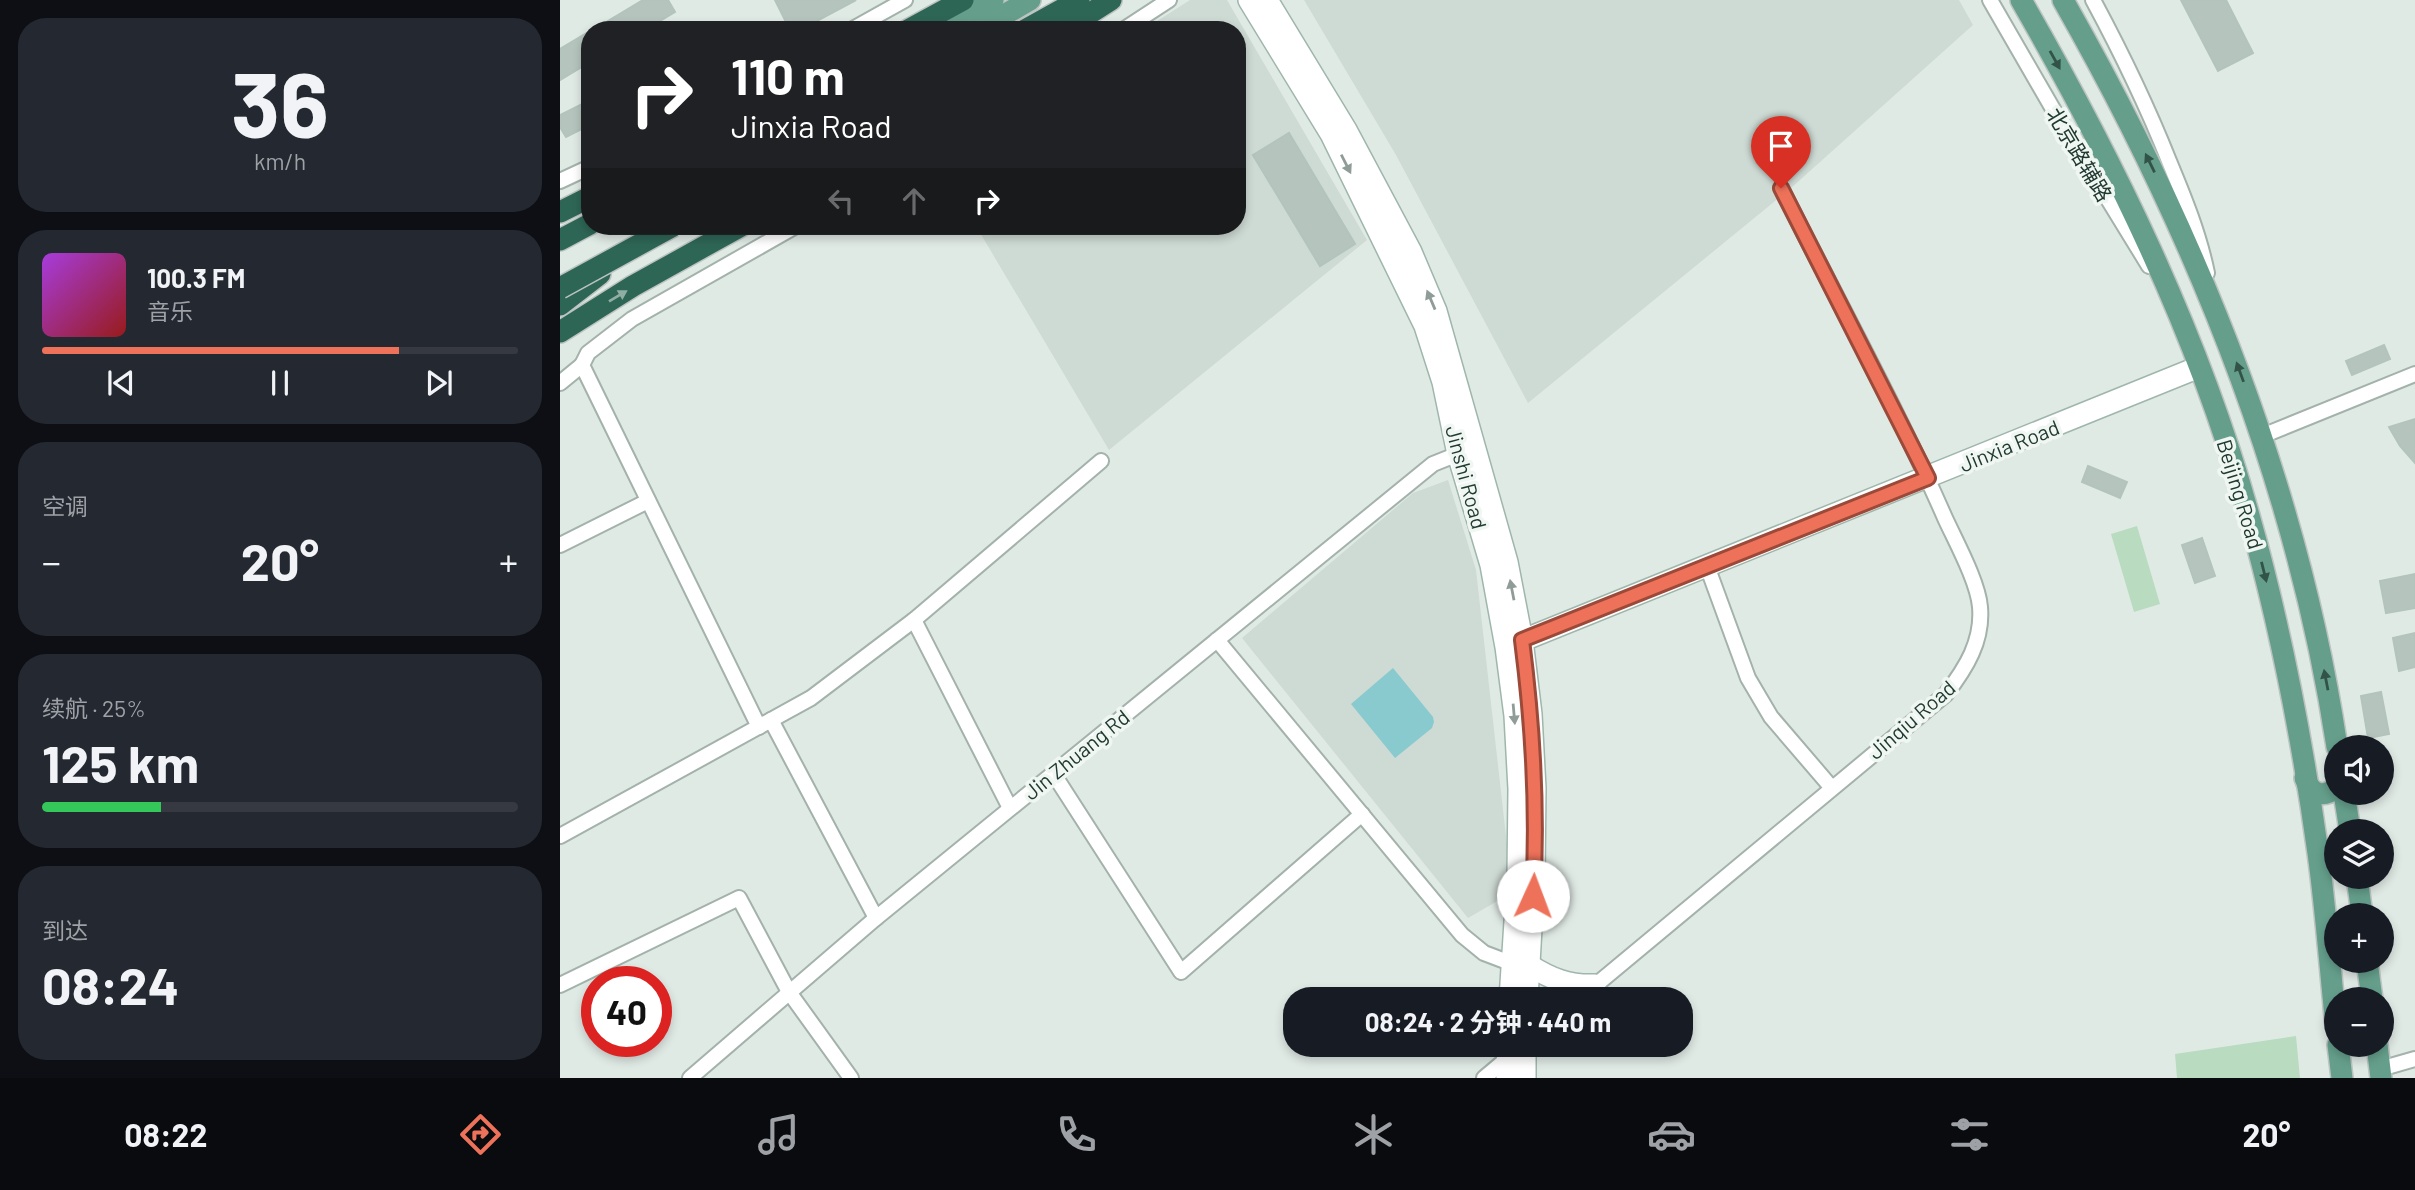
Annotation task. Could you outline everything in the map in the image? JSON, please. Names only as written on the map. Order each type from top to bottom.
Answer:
[{"type":"highway","points":[[907,21],[944,0]]},
{"type":"highway","points":[[924,21],[963,0]]},
{"type":"highway","points":[[935,21],[969,0]]},
{"type":"highway","points":[[1041,21],[1079,0]]},
{"type":"highway","points":[[1079,21],[1111,0]]},
{"type":"highway","points":[[560,205],[581,194]]},
{"type":"highway","points":[[560,212],[581,202]]},
{"type":"highway","points":[[560,241],[581,229]]},
{"type":"highway","points":[[560,288],[655,235]]},
{"type":"highway","points":[[560,302],[658,235]]},
{"type":"highway","points":[[560,332],[634,286],[725,235]]},
{"type":"main road","points":[[955,21],[993,0]]},
{"type":"main road","name":"Beijing Road","points":[[2021,0],[2102,150],[2175,306],[2232,458],[2262,561],[2286,667],[2318,852],[2332,987]]},
{"type":"main road","name":"Beijing Road","points":[[2063,0],[2135,133],[2208,292],[2262,436],[2304,579],[2335,735]]},
{"type":"main road","points":[[994,21],[1029,1]]},
{"type":"main road","points":[[2305,778],[2308,788],[2318,794],[2324,793]]},
{"type":"main road","points":[[2322,890],[2324,877]]},
{"type":"main road","points":[[2339,1057],[2342,1078]]},
{"type":"street","points":[[867,21],[905,0]]},
{"type":"street","points":[[1081,21],[1119,0]]},
{"type":"street","points":[[1137,21],[1169,0]]},
{"type":"street","name":"Jinshi Road","points":[[1249,0],[1331,135],[1394,259],[1425,326],[1466,451]]},
{"type":"street","name":"Jinshi Road","points":[[1267,0],[1346,130],[1410,252],[1441,322],[1491,565],[1514,644],[1519,789],[1518,876],[1521,965],[1525,987]]},
{"type":"street","points":[[1281,0],[1307,43],[1317,82]]},
{"type":"street","name":"北京路辅路","points":[[1990,0],[2087,165],[2175,306]]},
{"type":"street","points":[[2093,0],[2141,97],[2175,175],[2203,256],[2208,292]]},
{"type":"street","points":[[560,181],[581,171]]},
{"type":"street","name":"Jinqiu Road","points":[[1593,987],[1946,694],[1965,668],[1978,637],[1980,606],[1974,586],[1928,478],[1781,188]]},
{"type":"street","points":[[560,383],[582,365],[587,353],[632,320],[780,235]]},
{"type":"street","points":[[582,365],[648,501],[765,723],[876,918]]},
{"type":"street","name":"Jinxia Road","points":[[1514,644],[2199,367]]},
{"type":"street","points":[[2262,436],[2415,373]]},
{"type":"street","name":"Jin Zhuang Rd","points":[[690,1078],[876,918],[1433,464],[1466,451]]},
{"type":"street","points":[[560,836],[811,698],[914,620],[1101,461]]},
{"type":"street","points":[[560,545],[648,501]]},
{"type":"street","points":[[1707,566],[1748,678],[1771,717],[1831,787]]},
{"type":"street","points":[[914,620],[1010,808]]},
{"type":"street","points":[[1217,640],[1462,935],[1484,953],[1578,987]]},
{"type":"street","points":[[1053,773],[1181,972],[1362,814]]},
{"type":"street","points":[[560,985],[739,898],[789,992],[851,1078]]},
{"type":"street","name":"Jinshi Road","points":[[1514,987],[1521,965]]},
{"type":"street","points":[[1484,1078],[1512,1057]]},
{"type":"street","points":[[1518,1057],[1525,1078]]},
{"type":"street","points":[[2381,1073],[2415,1059]]},
{"type":"shaded area","points":[[1190,0],[1227,0],[1239,21],[1157,21]]},
{"type":"shaded area","points":[[1304,0],[1959,0],[1973,25],[1791,188],[1528,403],[1396,155]]},
{"type":"shaded area","points":[[1246,33],[1367,240],[1109,450],[981,235],[1246,235]]},
{"type":"shaded area","points":[[1448,480],[1476,570],[1508,854],[1506,896],[1468,918],[1242,638],[1413,493]]},
{"type":"green space","points":[[2137,526],[2160,604],[2134,612],[2111,534]]},
{"type":"green space","points":[[2296,1036],[2300,1078],[2177,1078],[2175,1054]]},
{"type":"water","points":[[1393,668],[1433,717],[1434,722],[1432,728],[1395,758],[1351,704]]},
{"type":"building","points":[[643,0],[668,0],[675,12],[660,21],[608,21]]},
{"type":"building","points":[[775,0],[856,0],[817,21],[786,21]]},
{"type":"building","points":[[2181,0],[2226,0],[2253,53],[2218,71]]},
{"type":"building","points":[[581,36],[581,67],[560,80],[560,49]]},
{"type":"building","points":[[581,104],[581,130],[566,137],[560,127],[560,115]]},
{"type":"building","points":[[1289,133],[1355,244],[1320,266],[1253,155]]},
{"type":"building","points":[[2384,345],[2390,359],[2352,375],[2346,361]]},
{"type":"building","points":[[2415,419],[2415,463],[2400,446],[2389,427]]},
{"type":"building","points":[[2088,466],[2127,482],[2120,498],[2082,482]]},
{"type":"building","points":[[2202,538],[2215,576],[2195,583],[2182,545]]},
{"type":"building","points":[[2415,574],[2415,608],[2386,613],[2380,581]]},
{"type":"building","points":[[2415,633],[2415,667],[2399,671],[2393,638]]},
{"type":"building","points":[[2381,692],[2389,734],[2368,735],[2361,696]]},
{"type":"route","points":[[1533,896],[1535,788],[1531,714],[1522,640],[1928,478],[1781,188]]}]
